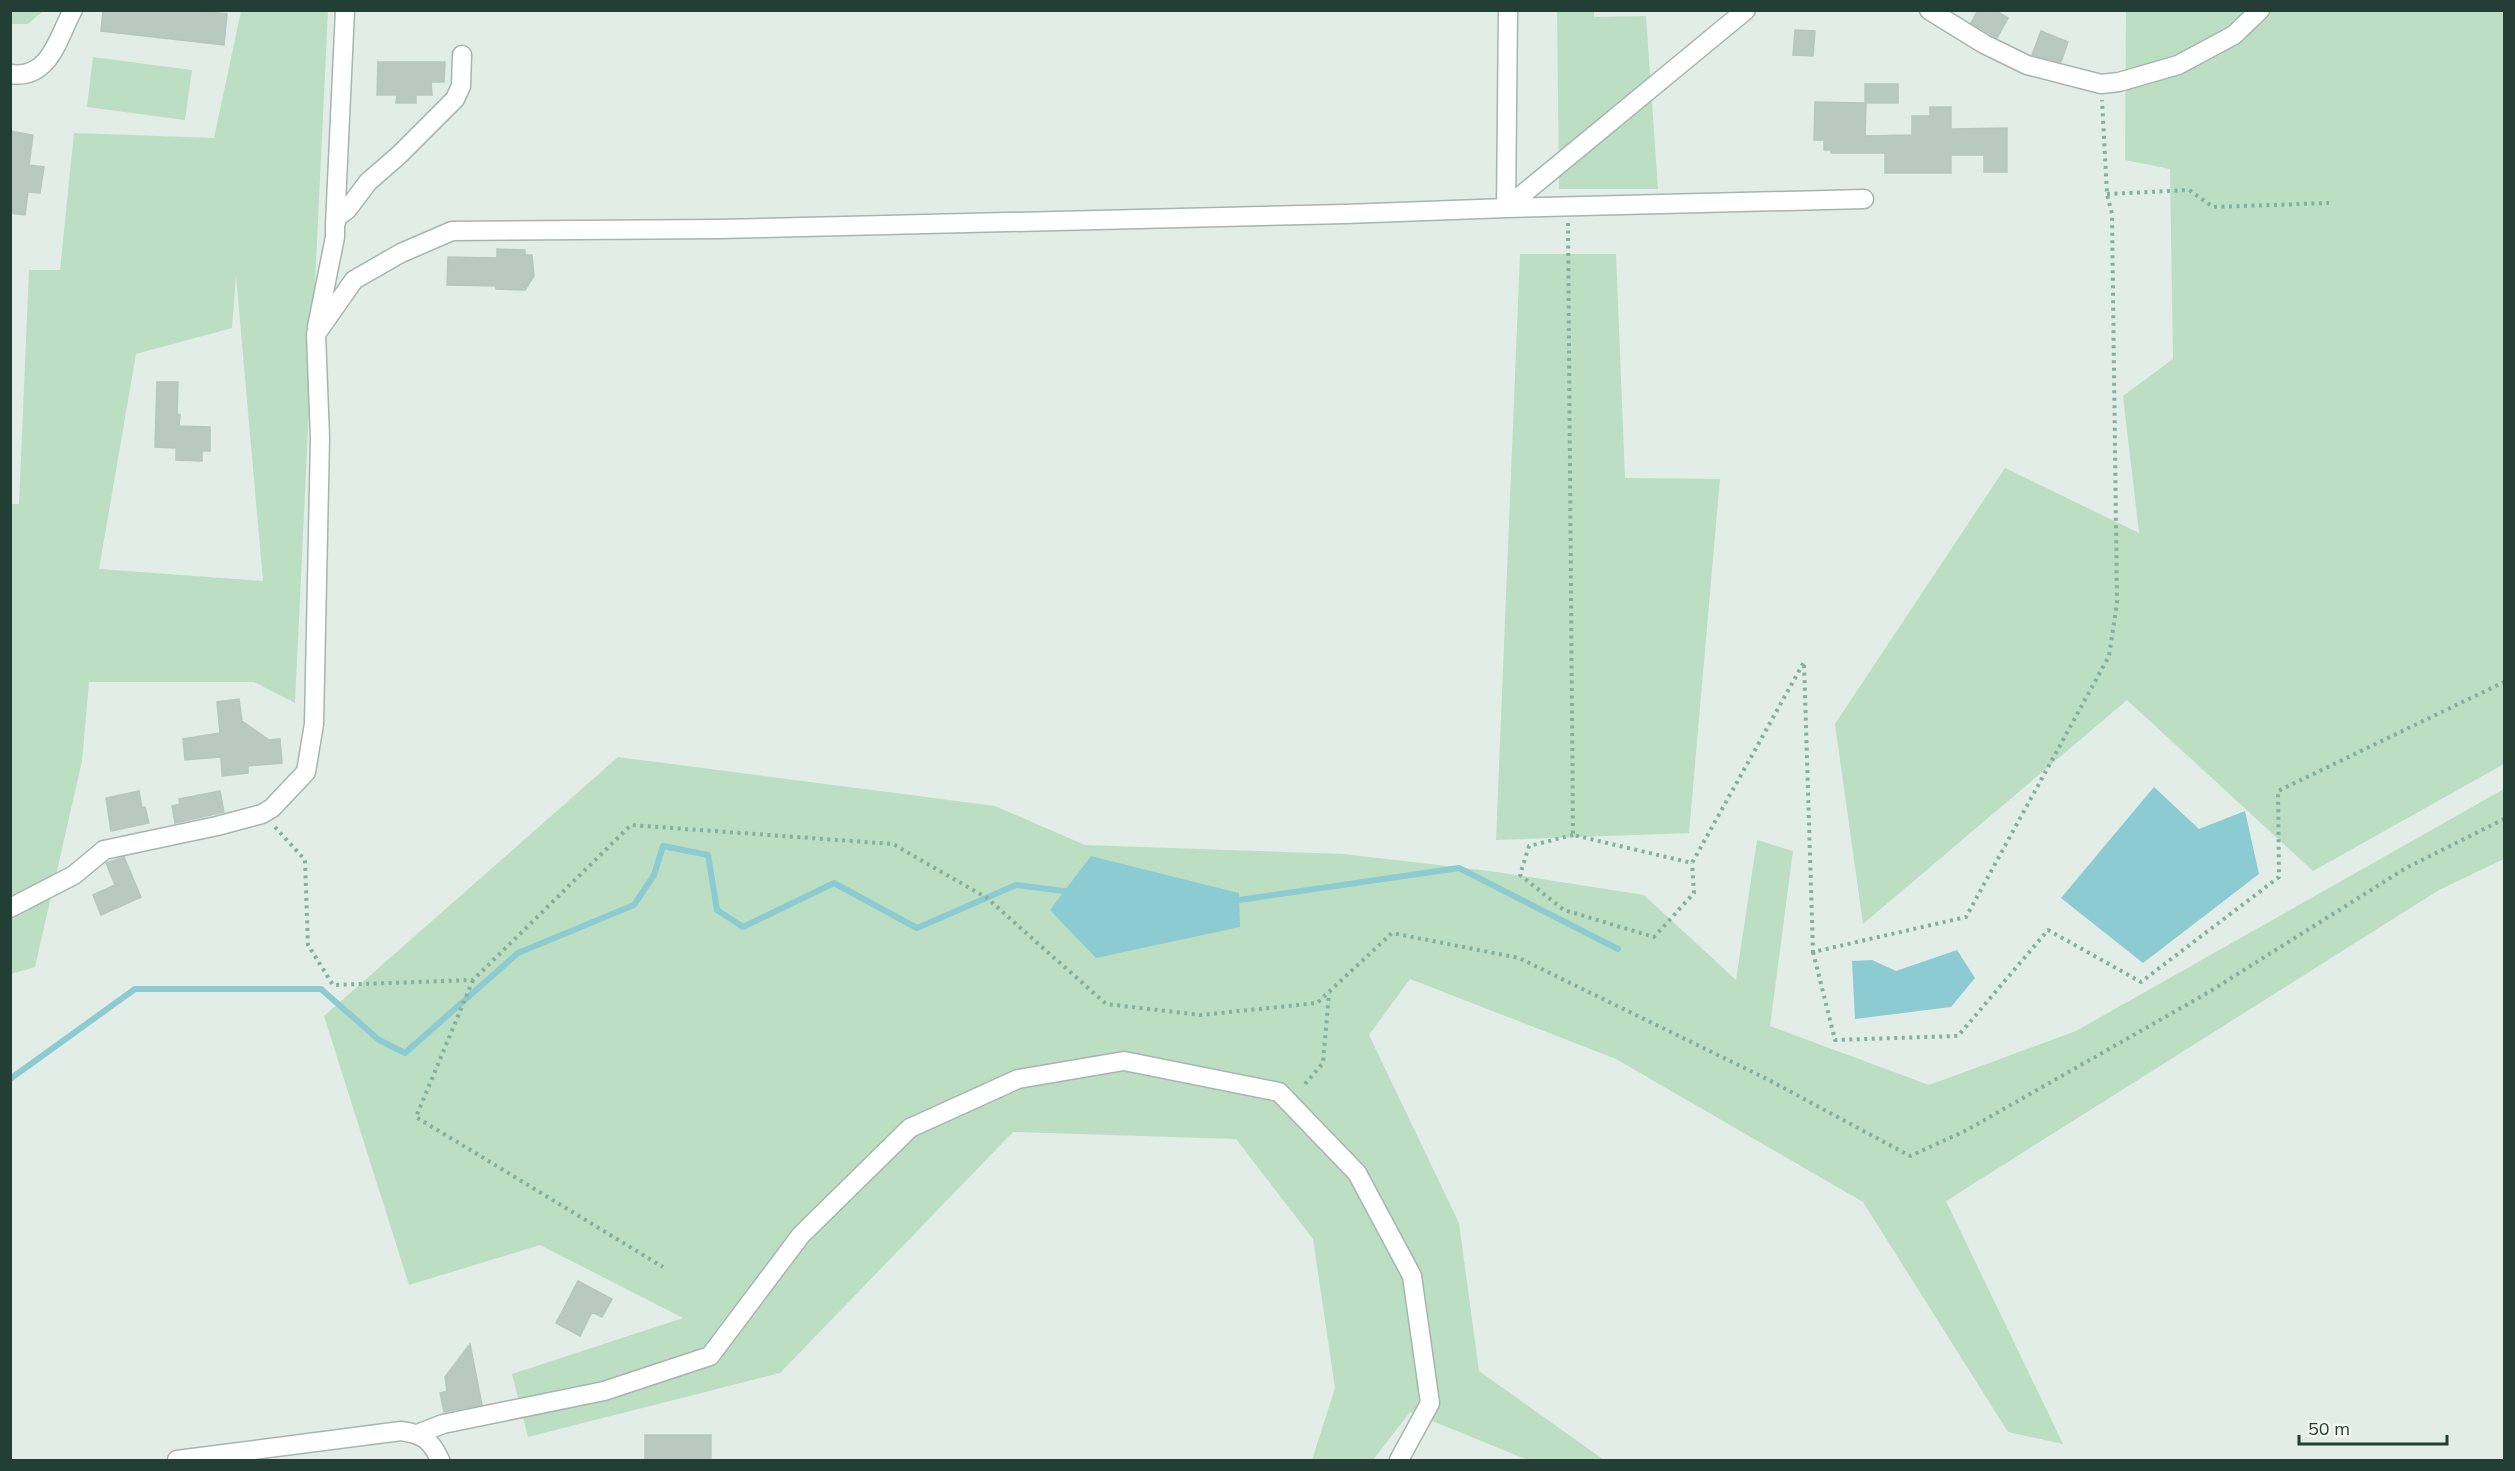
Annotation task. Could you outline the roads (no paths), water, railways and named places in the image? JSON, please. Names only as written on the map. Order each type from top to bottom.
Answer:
[{"type":"street","points":[[10,74],[19,75],[38,70],[55,50],[73,10]]},
{"type":"street","points":[[10,908],[74,875],[104,850],[218,826],[262,814],[272,808],[306,772],[314,724],[320,438],[316,334],[335,237],[345,10]]},
{"type":"street","points":[[1506,208],[1508,10]]},
{"type":"street","points":[[1506,208],[1746,10]]},
{"type":"street","points":[[1929,10],[1984,44],[2028,65],[2101,84],[2119,82],[2178,65],[2234,35],[2260,10]]},
{"type":"street","points":[[335,225],[339,216],[347,210],[368,182],[420,136],[455,99],[461,86],[462,55]]},
{"type":"street","points":[[316,334],[354,280],[401,253],[452,231],[766,228],[1864,199]]},
{"type":"street","points":[[177,1461],[401,1431],[420,1433],[444,1424],[604,1391],[710,1356],[801,1235],[910,1128],[1018,1079],[1124,1061],[1279,1092],[1357,1173],[1412,1276],[1430,1403],[1399,1461]]},
{"type":"street","points":[[420,1433],[432,1443],[440,1461]]},
{"type":"water","points":[[2154,787],[2199,829],[2245,811],[2259,874],[2143,963],[2061,898]]},
{"type":"water","points":[[1091,856],[1239,893],[1240,927],[1096,958],[1050,910]]},
{"type":"water","points":[[1957,950],[1975,978],[1951,1007],[1855,1019],[1852,961],[1872,960],[1896,971]]},
{"type":"waterway","points":[[10,1079],[135,989],[321,989],[379,1040],[405,1053],[518,953],[634,905],[654,875],[663,846],[708,855],[717,910],[743,927],[834,883],[917,928],[1016,885],[1072,892]]},
{"type":"waterway","points":[[1232,901],[1459,868],[1618,949]]}]
